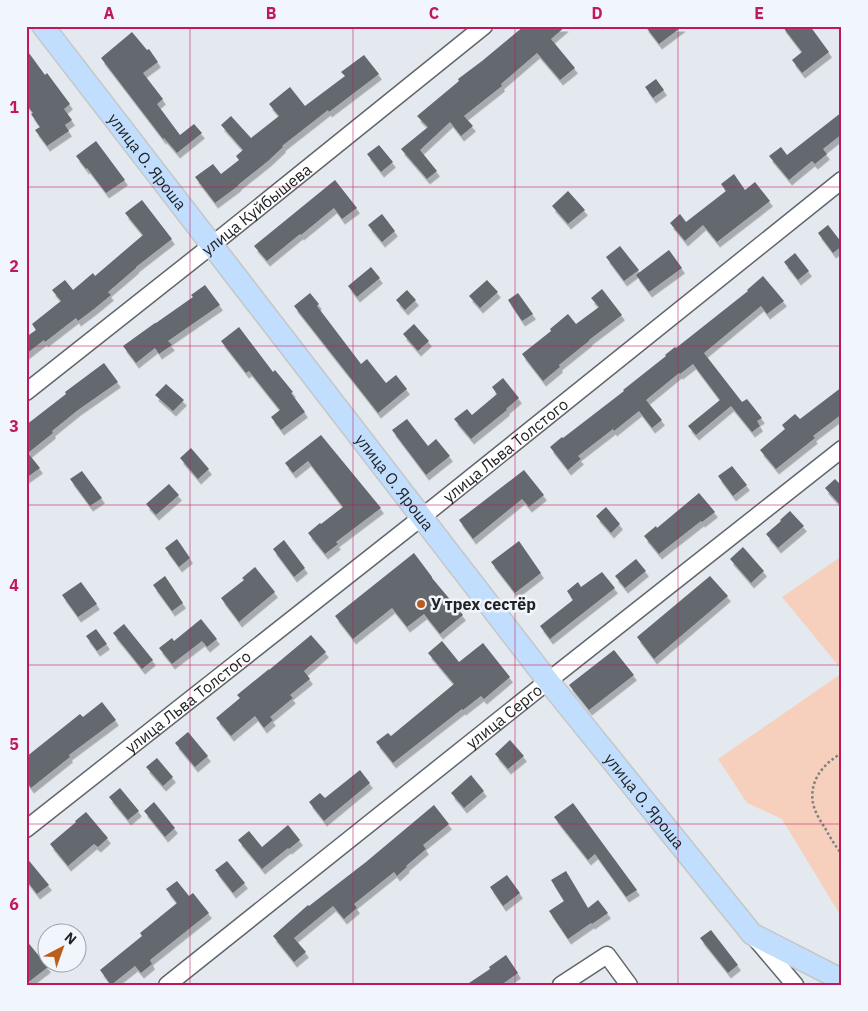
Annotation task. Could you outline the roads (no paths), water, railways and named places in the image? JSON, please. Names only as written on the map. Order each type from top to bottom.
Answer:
[{"type":"main road","name":"улица О. Яроша","points":[[43,26],[548,681],[752,934]]},
{"type":"main road","points":[[752,934],[842,980]]},
{"type":"street","name":"улица Куйбышева","points":[[26,392],[484,26]]},
{"type":"street","name":"улица Льва Толстого","points":[[26,829],[422,517],[842,180]]},
{"type":"street","name":"улица Серго","points":[[168,985],[842,449]]},
{"type":"street","points":[[752,934],[795,985]]},
{"type":"street","points":[[562,985],[608,955],[629,985]]},
{"type":"place","name":"У трех сестёр","points":[[421,604]]}]
